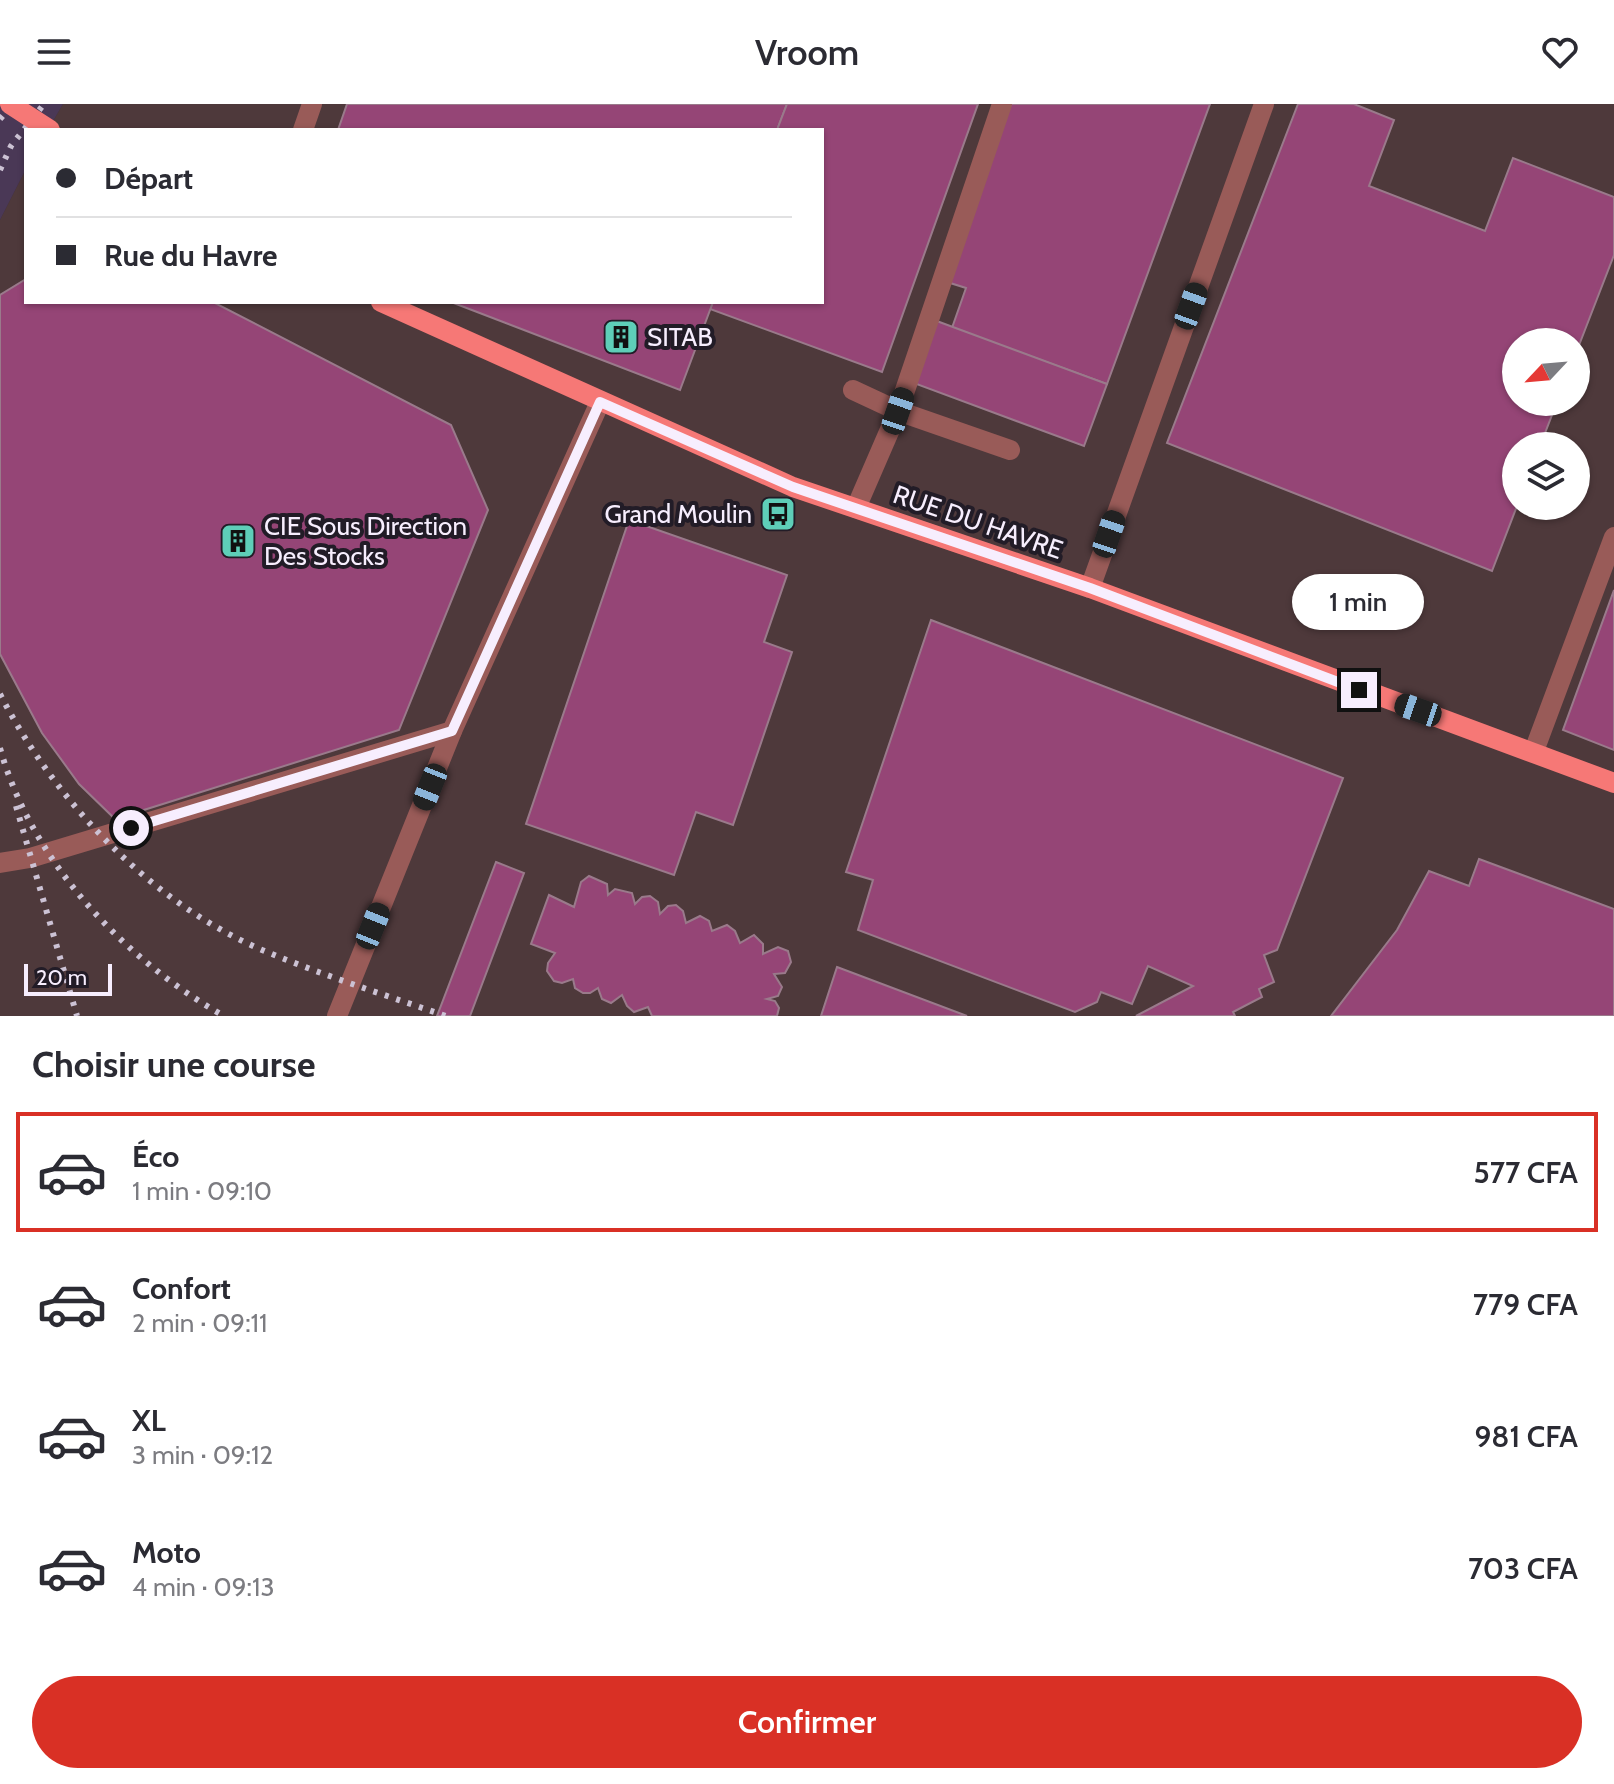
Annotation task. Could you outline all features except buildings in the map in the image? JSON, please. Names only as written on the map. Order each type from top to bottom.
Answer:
[{"type":"main road","points":[[10,104],[47,128]]},
{"type":"main road","name":"RUE DU HAVRE","points":[[385,304],[793,487],[1090,588],[1614,783]]},
{"type":"street","points":[[304,128],[312,104]]},
{"type":"street","points":[[856,508],[898,411],[1002,104]]},
{"type":"street","points":[[1090,588],[1264,104]]},
{"type":"street","points":[[853,390],[898,411],[1010,450]]},
{"type":"street","points":[[337,1016],[452,731],[600,402]]},
{"type":"street","points":[[1534,751],[1614,537]]},
{"type":"street","points":[[0,863],[50,853],[452,731]]},
{"type":"shaded area","points":[[0,104],[63,104],[49,128],[24,128],[24,173],[0,220]]},
{"type":"shaded area","points":[[63,104],[1614,104],[1614,1016],[0,1016],[0,220],[24,173],[24,304],[824,304],[824,128],[49,128]]},
{"type":"railway","points":[[0,119],[13,104]]},
{"type":"railway","points":[[25,128],[44,104]]},
{"type":"railway","points":[[0,170],[11,146],[24,129]]},
{"type":"railway","points":[[0,694],[22,734],[78,809],[144,876],[182,905],[221,930],[262,950],[446,1016]]},
{"type":"railway","points":[[0,748],[14,789],[34,829],[86,903],[151,966],[224,1016]]},
{"type":"railway","points":[[16,806],[77,1016]]},
{"type":"place","name":"SITAB","points":[[621,337]]},
{"type":"place","name":"Grand Moulin","points":[[778,514]]},
{"type":"place","name":"CIE Sous Direction Des Stocks","points":[[238,541]]},
{"type":"route","points":[[131,828],[452,731],[600,402],[793,487],[1090,588],[1359,690]]}]
